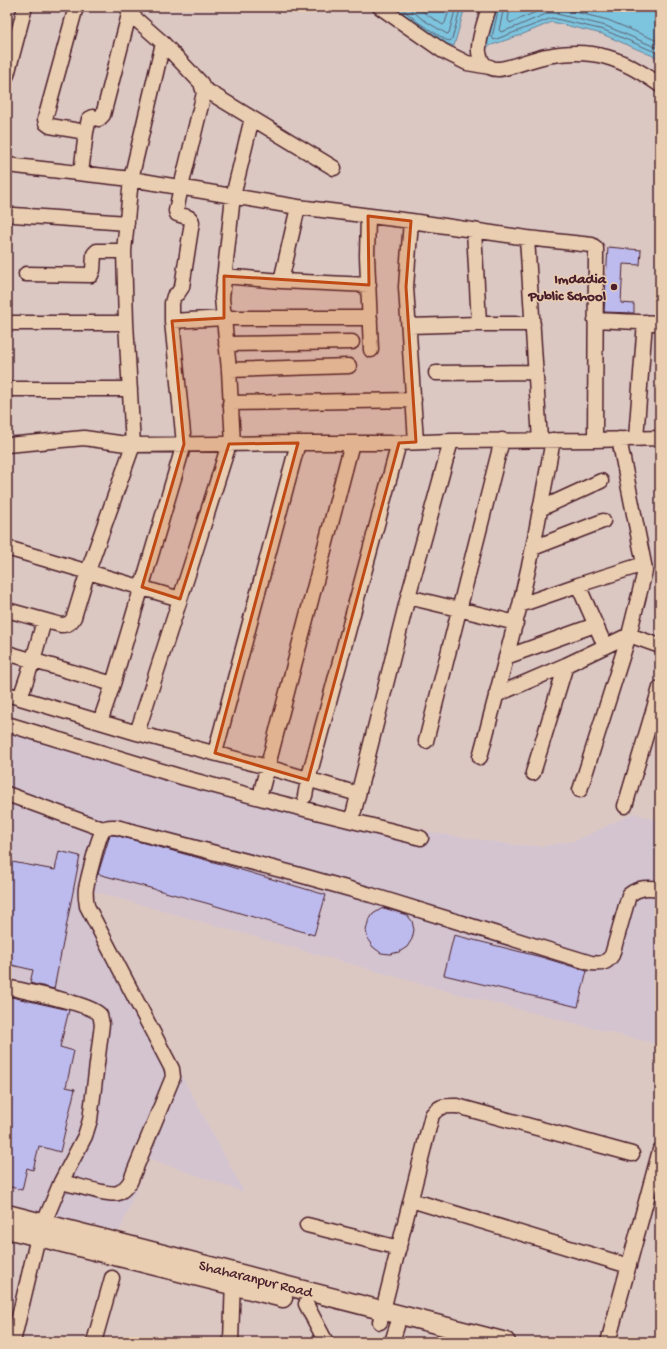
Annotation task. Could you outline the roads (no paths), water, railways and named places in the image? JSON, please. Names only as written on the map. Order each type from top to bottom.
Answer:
[{"type":"main road","name":"Shaharanpur Road","points":[[7,1214],[41,1230],[233,1279],[388,1325],[506,1342]]},
{"type":"main road","name":"Shaharanpur Road","points":[[7,1229],[41,1230]]},
{"type":"main road","name":"Shaharanpur Road","points":[[233,1279],[306,1304],[460,1342]]},
{"type":"street","points":[[7,76],[25,7]]},
{"type":"street","points":[[76,7],[45,119],[46,123],[50,126],[86,132]]},
{"type":"street","points":[[380,7],[443,51],[467,63],[497,69],[536,58],[562,53],[599,55],[618,60],[631,66],[660,85]]},
{"type":"street","points":[[489,7],[478,50],[483,62],[490,67]]},
{"type":"street","points":[[81,173],[86,132],[90,118],[99,119],[103,115],[130,10]]},
{"type":"street","points":[[130,10],[201,83],[204,89],[334,168]]},
{"type":"street","points":[[7,610],[61,625],[67,625],[71,622],[133,445],[126,323],[124,251],[131,179],[163,43]]},
{"type":"street","points":[[100,722],[113,684],[184,444],[172,321],[172,303],[174,296],[182,287],[192,222],[188,217],[177,214],[176,211],[204,89]]},
{"type":"street","points":[[137,733],[231,444],[229,370],[222,298],[233,196],[252,118]]},
{"type":"street","points":[[7,165],[131,179],[298,207],[412,221],[527,238],[592,245],[596,248],[594,440]]},
{"type":"street","points":[[281,281],[298,207]]},
{"type":"street","points":[[14,215],[127,223]]},
{"type":"street","points":[[368,216],[367,256],[371,350]]},
{"type":"street","points":[[412,221],[406,274],[416,442]]},
{"type":"street","points":[[474,230],[479,324]]},
{"type":"street","points":[[480,757],[516,623],[540,509],[546,440],[536,372],[527,238]]},
{"type":"street","points":[[26,274],[92,275],[94,270],[94,254],[97,251],[124,251]]},
{"type":"street","points":[[224,276],[368,286]]},
{"type":"street","points":[[172,321],[224,318],[370,318]]},
{"type":"street","points":[[595,320],[660,323]]},
{"type":"street","points":[[636,438],[645,322]]},
{"type":"street","points":[[7,323],[126,323]]},
{"type":"street","points":[[409,326],[533,324]]},
{"type":"street","points":[[226,344],[352,342]]},
{"type":"street","points":[[229,370],[349,366]]},
{"type":"street","points":[[436,373],[536,372]]},
{"type":"street","points":[[7,389],[130,389]]},
{"type":"street","points":[[230,403],[414,400]]},
{"type":"street","points":[[7,445],[84,438],[133,445],[399,443],[660,438]]},
{"type":"street","points":[[580,790],[629,635],[644,579],[644,564],[619,439]]},
{"type":"street","points":[[426,740],[502,440]]},
{"type":"street","points":[[354,811],[408,597],[451,441]]},
{"type":"street","points":[[215,753],[298,443]]},
{"type":"street","points":[[262,788],[352,443]]},
{"type":"street","points":[[305,796],[308,780],[399,443]]},
{"type":"street","points":[[540,509],[601,482]]},
{"type":"street","points":[[533,548],[603,521]]},
{"type":"street","points":[[7,548],[180,599]]},
{"type":"street","points":[[520,605],[644,564]]},
{"type":"street","points":[[578,585],[605,646]]},
{"type":"street","points":[[408,597],[516,623]]},
{"type":"street","points":[[44,621],[33,660],[14,696],[137,733],[267,767],[358,794]]},
{"type":"street","points":[[506,657],[595,625]]},
{"type":"street","points":[[496,695],[566,666],[629,635],[660,646]]},
{"type":"street","points":[[7,653],[113,684]]},
{"type":"street","points":[[532,773],[566,666]]},
{"type":"street","points":[[625,806],[660,688]]},
{"type":"street","points":[[7,724],[185,778],[421,838]]},
{"type":"street","points":[[7,794],[103,829],[108,827],[116,827],[296,874],[371,895],[596,964],[607,962],[612,955],[629,895],[635,890],[644,888],[660,889]]},
{"type":"street","points":[[61,1182],[110,1193],[118,1193],[125,1189],[130,1182],[173,1077],[172,1069],[87,906],[86,888],[99,837],[103,829]]},
{"type":"street","points":[[7,987],[80,1004],[93,1009],[100,1015],[102,1024],[90,1120],[85,1136],[61,1182],[41,1230],[13,1342]]},
{"type":"street","points":[[388,1325],[399,1248],[432,1115],[438,1108],[457,1106],[632,1154]]},
{"type":"street","points":[[608,1342],[660,1150]]},
{"type":"street","points":[[412,1200],[629,1266]]},
{"type":"street","points":[[307,1225],[399,1248]]},
{"type":"street","points":[[94,1342],[112,1278]]},
{"type":"street","points":[[232,1342],[233,1279]]},
{"type":"street","points":[[306,1304],[326,1342]]},
{"type":"water","points":[[393,7],[465,7],[454,46],[430,35]]},
{"type":"water","points":[[496,7],[660,7],[660,59],[602,34],[552,22],[486,47]]},
{"type":"place","name":"Imdadia Public School","points":[[614,287]]}]
